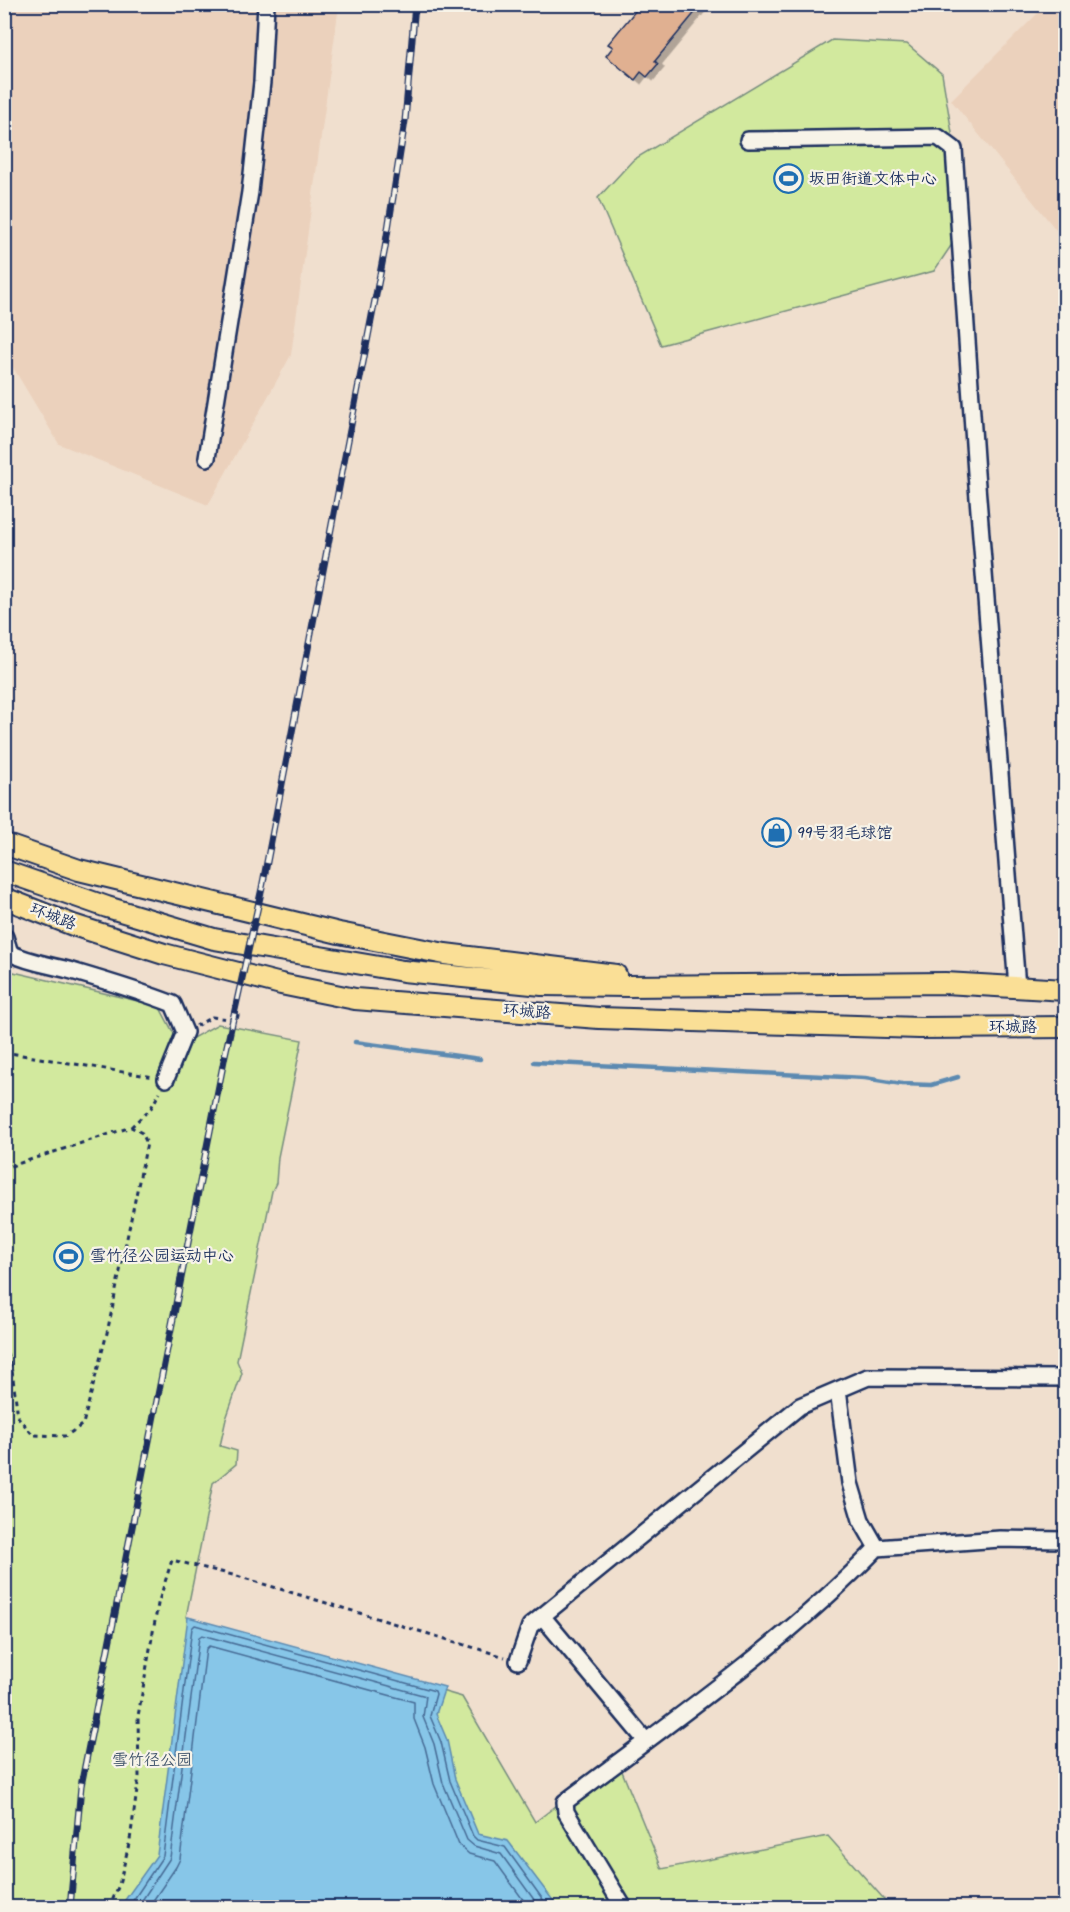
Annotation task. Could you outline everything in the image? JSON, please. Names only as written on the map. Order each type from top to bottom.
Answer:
[{"type":"main road","points":[[4,844],[79,870],[339,933],[445,954],[711,986]]},
{"type":"main road","name":"环城路","points":[[4,871],[106,907],[213,939],[403,971],[543,985],[711,986],[945,983],[1065,990]]},
{"type":"main road","name":"环城路","points":[[4,898],[73,925],[164,954],[281,984],[355,999],[599,1018],[919,1028],[1065,1027]]},
{"type":"street","points":[[207,458],[250,192],[262,82],[266,4]]},
{"type":"street","points":[[748,140],[938,137],[954,148],[976,473],[1017,987]]},
{"type":"street","points":[[5,937],[10,953],[24,960],[137,990],[173,1005],[185,1032],[166,1079]]},
{"type":"street","points":[[518,1661],[530,1626],[800,1406],[868,1377],[1065,1378]]},
{"type":"street","points":[[838,1390],[850,1483],[861,1520],[877,1548]]},
{"type":"street","points":[[624,1908],[566,1812],[565,1802],[766,1649],[847,1579],[877,1548],[1000,1539],[1065,1540]]},
{"type":"street","points":[[542,1616],[646,1741]]},
{"type":"path","points":[[212,1017],[237,1020],[239,1011]]},
{"type":"path","points":[[4,1052],[166,1079],[151,1108],[131,1127],[8,1167],[4,1172]]},
{"type":"path","points":[[4,1344],[12,1371],[18,1417],[33,1435],[66,1436],[83,1424],[107,1333],[147,1143],[142,1133],[131,1127]]},
{"type":"path","points":[[108,1908],[119,1885],[130,1840],[139,1776],[138,1716],[158,1604],[171,1560],[248,1579],[518,1661]]},
{"type":"shaded area","points":[[1047,4],[1065,5],[1065,241],[951,100]]},
{"type":"shaded area","points":[[5,5],[339,5],[291,355],[208,505],[59,444],[5,354]]},
{"type":"green space","name":"坂田街道文体中心","points":[[832,40],[907,44],[942,74],[967,222],[934,271],[661,345],[598,198],[633,160]]},
{"type":"green space","name":"雪竹径公园","points":[[5,970],[159,1006],[180,1045],[218,1024],[302,1040],[278,1157],[276,1183],[272,1191],[237,1361],[242,1373],[226,1419],[220,1446],[237,1451],[236,1464],[213,1483],[186,1617],[462,1697],[535,1822],[617,1759],[662,1869],[828,1836],[891,1907],[5,1908]]},
{"type":"water","points":[[188,1617],[445,1687],[436,1714],[447,1740],[455,1779],[478,1834],[508,1841],[558,1907],[120,1907],[157,1855]]},
{"type":"building","points":[[641,4],[702,4],[655,61],[658,64],[647,77],[641,72],[635,80],[606,56],[613,47],[608,44]]},
{"type":"waterway","points":[[355,1042],[480,1059]]},
{"type":"waterway","points":[[534,1062],[865,1078],[902,1084],[931,1085],[958,1077]]},
{"type":"railway","points":[[70,1908],[81,1786],[225,1055],[262,888],[385,248],[405,121],[415,4]]},
{"type":"place","name":"坂田街道文体中心","points":[[788,179]]},
{"type":"place","name":"99号羽毛球馆","points":[[776,833]]},
{"type":"place","name":"雪竹径公园运动中心","points":[[69,1256]]}]
